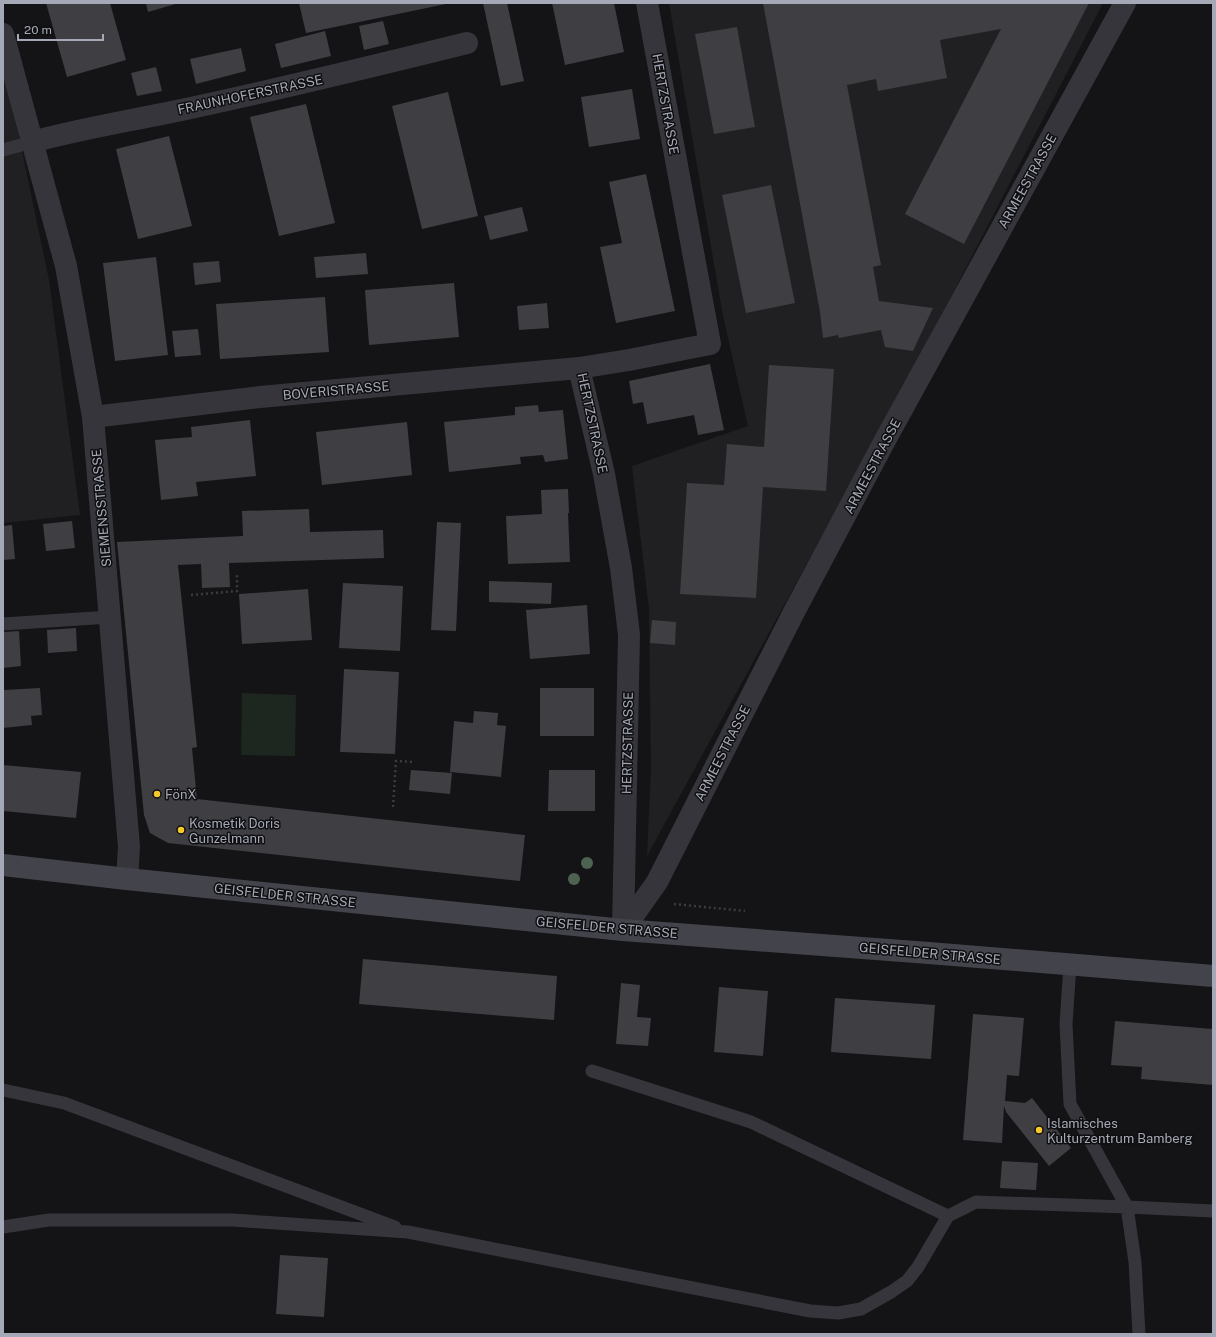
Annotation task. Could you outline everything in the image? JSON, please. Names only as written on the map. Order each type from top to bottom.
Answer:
[{"type":"main road","name":"GEISFELDER STRASSE","points":[[3,865],[623,930],[1213,976]]},
{"type":"street","name":"HERTZSTRASSE","points":[[623,930],[629,635],[621,568],[606,481],[579,368],[710,344],[647,3]]},
{"type":"street","name":"ARMEESTRASSE","points":[[623,930],[657,882],[794,612],[880,451],[1125,3]]},
{"type":"street","name":"SIEMENSSTRASSE","points":[[3,34],[66,266],[93,417],[129,847],[126,879]]},
{"type":"street","name":"FRAUNHOFERSTRASSE","points":[[32,142],[69,132],[186,109],[321,79],[467,43]]},
{"type":"street","name":"BOVERISTRASSE","points":[[93,417],[260,397],[579,368]]},
{"type":"lane","points":[[3,150],[32,142]]},
{"type":"lane","points":[[3,624],[110,617]]},
{"type":"lane","points":[[1070,965],[1066,1024],[1070,1104],[1127,1206],[1135,1262],[1139,1334]]},
{"type":"lane","points":[[592,1071],[751,1122],[948,1216]]},
{"type":"lane","points":[[3,1090],[64,1103],[408,1232]]},
{"type":"lane","points":[[3,1227],[49,1220],[232,1220],[408,1232],[810,1311],[838,1313],[861,1308],[891,1292],[907,1281],[918,1267],[948,1216],[976,1202],[1127,1206],[1213,1211]]},
{"type":"path","points":[[191,595],[237,591],[237,575]]},
{"type":"path","points":[[394,807],[396,761],[414,762]]},
{"type":"shaded area","points":[[669,3],[1103,3],[922,353],[647,856],[651,769],[649,609],[632,466],[748,426],[723,316]]},
{"type":"shaded area","points":[[3,73],[13,108],[49,280],[80,515],[3,523]]},
{"type":"shaded area","points":[[242,693],[296,695],[295,756],[241,755]]},
{"type":"building","points":[[46,3],[110,3],[126,60],[67,77]]},
{"type":"building","points":[[146,3],[179,3],[148,12]]},
{"type":"building","points":[[299,3],[446,3],[446,4],[306,33]]},
{"type":"building","points":[[483,3],[507,3],[524,81],[501,86]]},
{"type":"building","points":[[552,3],[614,3],[624,52],[565,65]]},
{"type":"building","points":[[763,3],[1089,3],[964,244],[905,214],[1001,29],[940,40],[947,78],[878,91],[876,79],[847,85],[881,265],[873,267],[879,301],[933,308],[913,351],[885,347],[881,330],[839,338],[838,335],[823,338],[820,312]]},
{"type":"building","points":[[383,21],[389,44],[364,50],[359,26]]},
{"type":"building","points":[[737,27],[755,127],[714,134],[695,34]]},
{"type":"building","points":[[325,31],[331,56],[281,68],[275,44]]},
{"type":"building","points":[[241,48],[246,71],[196,84],[190,59]]},
{"type":"building","points":[[156,67],[162,91],[137,96],[131,73]]},
{"type":"building","points":[[632,89],[640,139],[589,147],[581,97]]},
{"type":"building","points":[[448,92],[478,216],[422,229],[392,106]]},
{"type":"building","points":[[306,104],[335,223],[279,236],[250,117]]},
{"type":"building","points":[[169,136],[192,226],[138,239],[116,149]]},
{"type":"building","points":[[646,174],[675,311],[616,323],[600,247],[622,243],[609,182]]},
{"type":"building","points":[[771,185],[795,303],[746,313],[722,195]]},
{"type":"building","points":[[522,207],[528,231],[490,240],[484,216]]},
{"type":"building","points":[[366,253],[368,274],[316,278],[314,257]]},
{"type":"building","points":[[156,257],[168,355],[115,361],[103,263]]},
{"type":"building","points":[[219,261],[221,282],[195,285],[193,263]]},
{"type":"building","points":[[454,283],[459,337],[369,345],[365,290]]},
{"type":"building","points":[[325,297],[329,352],[220,359],[216,304]]},
{"type":"building","points":[[547,303],[549,328],[519,330],[517,306]]},
{"type":"building","points":[[198,329],[201,355],[175,357],[172,331]]},
{"type":"building","points":[[710,364],[724,430],[698,435],[694,415],[647,424],[643,402],[633,404],[629,381]]},
{"type":"building","points":[[769,365],[834,369],[826,491],[763,487],[756,598],[680,594],[687,483],[724,485],[727,444],[764,447]]},
{"type":"building","points":[[538,405],[539,412],[563,410],[568,459],[545,462],[543,455],[520,457],[521,464],[449,472],[444,422],[515,415],[515,407]]},
{"type":"building","points":[[250,420],[256,476],[196,482],[198,496],[161,500],[155,440],[192,437],[191,427]]},
{"type":"building","points":[[407,422],[412,475],[322,485],[316,432]]},
{"type":"building","points":[[568,489],[570,562],[508,564],[506,516],[542,514],[541,490]]},
{"type":"building","points":[[309,509],[310,532],[383,530],[384,558],[229,563],[230,587],[202,588],[201,564],[178,565],[197,747],[192,748],[197,799],[525,835],[520,881],[168,843],[150,833],[144,815],[117,542],[243,536],[242,511]]},
{"type":"building","points":[[72,521],[75,548],[46,551],[43,524]]},
{"type":"building","points":[[437,522],[461,523],[456,631],[431,630]]},
{"type":"building","points":[[12,525],[15,559],[3,560],[3,526]]},
{"type":"building","points":[[489,581],[552,583],[551,604],[489,602]]},
{"type":"building","points":[[343,583],[403,586],[400,651],[339,648]]},
{"type":"building","points":[[308,589],[312,640],[242,644],[239,594]]},
{"type":"building","points":[[587,605],[590,654],[530,659],[526,610]]},
{"type":"building","points":[[652,620],[676,622],[675,645],[650,643]]},
{"type":"building","points":[[76,628],[77,651],[48,653],[47,630]]},
{"type":"building","points":[[19,631],[21,666],[3,668],[3,632]]},
{"type":"building","points":[[344,669],[399,672],[395,754],[340,752]]},
{"type":"building","points":[[40,688],[42,715],[31,716],[32,725],[3,728],[3,690]]},
{"type":"building","points":[[540,688],[594,688],[594,736],[540,736]]},
{"type":"building","points":[[474,711],[498,713],[497,725],[506,726],[501,777],[450,772],[454,721],[473,723]]},
{"type":"building","points":[[3,765],[81,772],[76,818],[3,811]]},
{"type":"building","points":[[411,770],[452,773],[450,794],[409,790]]},
{"type":"building","points":[[549,770],[595,770],[595,811],[548,811]]},
{"type":"building","points":[[363,959],[557,976],[554,1020],[359,1004]]},
{"type":"building","points":[[621,983],[640,985],[637,1017],[651,1018],[648,1046],[616,1044]]},
{"type":"building","points":[[719,987],[768,991],[763,1056],[714,1052]]},
{"type":"building","points":[[835,998],[935,1005],[931,1059],[831,1052]]},
{"type":"building","points":[[973,1014],[1024,1018],[1019,1076],[1007,1075],[1005,1101],[1025,1103],[1032,1098],[1071,1148],[1049,1166],[1006,1112],[1004,1106],[1002,1143],[963,1140]]},
{"type":"building","points":[[1115,1021],[1213,1029],[1213,1085],[1141,1079],[1142,1067],[1111,1065]]},
{"type":"building","points":[[1002,1161],[1038,1163],[1036,1190],[1000,1188]]},
{"type":"building","points":[[280,1255],[328,1258],[324,1317],[276,1314]]},
{"type":"place","name":"FönX","points":[[157,794]]},
{"type":"place","name":"Kosmetik Doris Gunzelmann","points":[[181,830]]},
{"type":"place","name":"Islamisches Kulturzentrum Bamberg","points":[[1039,1130]]}]
